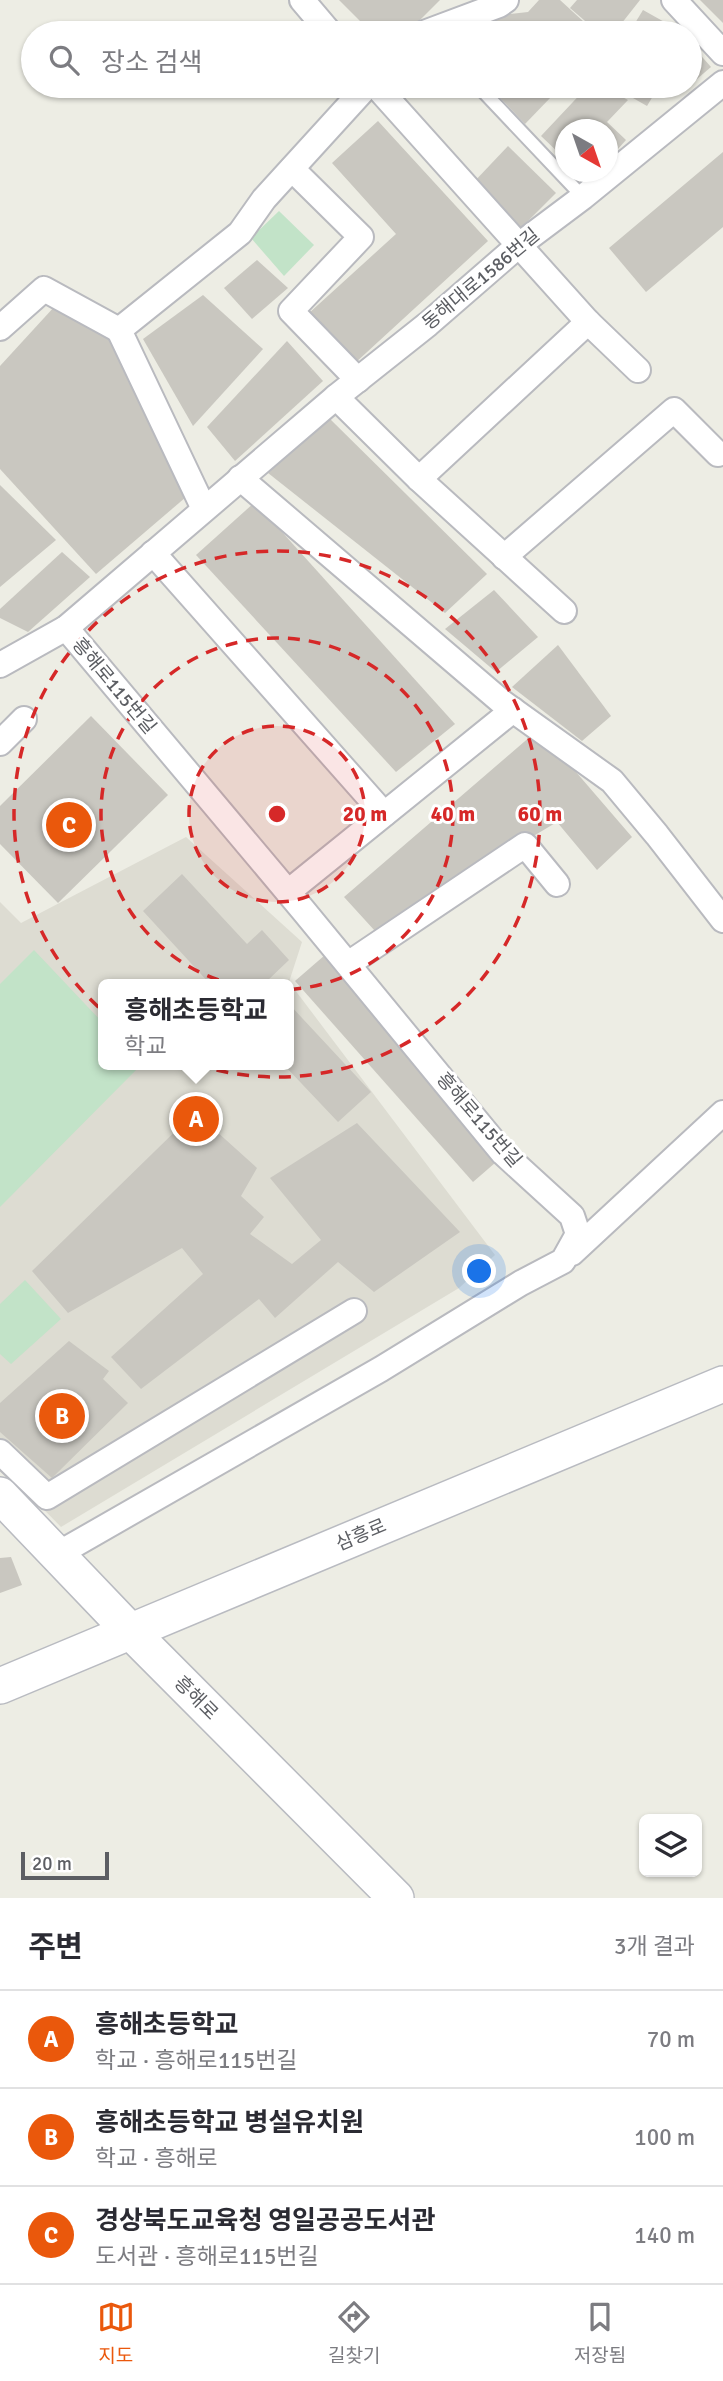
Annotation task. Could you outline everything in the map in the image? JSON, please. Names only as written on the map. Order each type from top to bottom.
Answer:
[{"type":"main road","name":"삼흥로","points":[[0,1686],[723,1384]]},
{"type":"main road","name":"흥해로","points":[[0,1496],[130,1632],[396,1898]]},
{"type":"street","points":[[302,0],[320,21]]},
{"type":"street","points":[[458,21],[506,0]]},
{"type":"street","points":[[674,0],[693,21]]},
{"type":"street","points":[[702,30],[723,53]]},
{"type":"street","name":"동해대로1586번길","points":[[0,665],[66,628],[336,397],[723,83]]},
{"type":"street","points":[[119,330],[240,233],[264,199],[356,98]]},
{"type":"street","points":[[387,98],[588,322],[638,370]]},
{"type":"street","points":[[292,169],[361,237],[291,311],[358,380]]},
{"type":"street","points":[[0,328],[44,289],[119,330],[204,509]]},
{"type":"street","points":[[419,479],[588,322]]},
{"type":"street","points":[[336,397],[419,479],[564,611]]},
{"type":"street","points":[[504,557],[674,410],[718,454]]},
{"type":"street","points":[[240,478],[508,706],[612,781],[723,920]]},
{"type":"street","points":[[153,553],[384,814]]},
{"type":"street","name":"흥해로115번길","points":[[66,628],[503,1153],[572,1216],[578,1234],[563,1261]]},
{"type":"street","points":[[288,892],[384,814],[508,706]]},
{"type":"street","points":[[0,743],[24,719]]},
{"type":"street","points":[[348,964],[526,845],[557,884]]},
{"type":"street","points":[[58,1554],[563,1261],[723,1113]]},
{"type":"street","points":[[0,1452],[47,1497],[354,1311]]},
{"type":"lane","points":[[489,98],[583,197]]},
{"type":"shaded area","points":[[186,837],[302,942],[290,979],[98,979],[98,1070],[294,1070],[294,989],[495,1255],[459,1288],[61,1527],[0,1465],[0,902],[21,923]]},
{"type":"green space","points":[[279,211],[314,245],[284,276],[251,238]]},
{"type":"green space","points":[[34,950],[98,1018],[98,1070],[136,1070],[0,1207],[0,984]]},
{"type":"green space","points":[[25,1280],[61,1319],[11,1364],[0,1354],[0,1304]]},
{"type":"building","points":[[339,0],[440,0],[419,21],[360,21]]},
{"type":"building","points":[[539,0],[560,0],[583,21],[490,21],[494,16],[528,12]]},
{"type":"building","points":[[577,0],[640,0],[623,21],[585,21],[570,8]]},
{"type":"building","points":[[700,0],[723,0],[723,23]]},
{"type":"building","points":[[643,10],[663,21],[636,21]]},
{"type":"building","points":[[702,57],[711,67],[702,75]]},
{"type":"building","points":[[500,98],[550,98],[525,124]]},
{"type":"building","points":[[577,98],[628,100],[610,119],[557,119]]},
{"type":"building","points":[[633,98],[652,98],[647,106]]},
{"type":"building","points":[[378,121],[488,241],[354,364],[308,314],[396,234],[332,163]]},
{"type":"building","points":[[555,121],[555,149],[541,136]]},
{"type":"building","points":[[618,132],[626,140],[618,149]]},
{"type":"building","points":[[508,146],[556,193],[519,230],[472,184]]},
{"type":"building","points":[[723,152],[723,227],[646,292],[609,248]]},
{"type":"building","points":[[257,260],[288,288],[252,319],[224,288]]},
{"type":"building","points":[[203,295],[263,349],[193,426],[143,339]]},
{"type":"building","points":[[55,306],[115,340],[186,497],[96,574],[0,469],[0,366]]},
{"type":"building","points":[[287,341],[323,381],[235,461],[207,427]]},
{"type":"building","points":[[328,417],[487,574],[445,613],[263,469]]},
{"type":"building","points":[[0,485],[56,540],[0,587]]},
{"type":"building","points":[[255,502],[455,724],[396,772],[196,555]]},
{"type":"building","points":[[62,552],[90,577],[28,632],[0,618],[0,609]]},
{"type":"building","points":[[494,590],[538,637],[496,672],[445,629]]},
{"type":"building","points":[[558,645],[611,716],[582,741],[512,687]]},
{"type":"building","points":[[91,716],[168,795],[58,903],[0,844],[0,806]]},
{"type":"building","points":[[539,729],[632,837],[597,870],[557,822],[375,931],[344,897]]},
{"type":"building","points":[[182,874],[247,944],[262,930],[289,960],[269,979],[205,979],[143,911]]},
{"type":"building","points":[[325,955],[503,1156],[473,1182],[295,981]]},
{"type":"building","points":[[294,1009],[371,1092],[338,1122],[289,1070],[294,1070]]},
{"type":"building","points":[[195,1112],[257,1168],[241,1196],[264,1217],[250,1234],[292,1264],[321,1240],[270,1178],[357,1123],[460,1232],[374,1292],[338,1262],[275,1318],[259,1299],[141,1389],[111,1357],[203,1274],[182,1248],[68,1313],[32,1271]]},
{"type":"building","points":[[69,1341],[109,1371],[103,1379],[128,1403],[52,1478],[0,1432],[0,1403]]},
{"type":"building","points":[[11,1557],[22,1585],[0,1593],[0,1558]]},
{"type":"place","name":"경상북도교육청 영일공공도서관","points":[[69,825]]},
{"type":"place","name":"흥해초등학교","points":[[196,1119]]},
{"type":"place","name":"흥해초등학교 병설유치원","points":[[62,1416]]}]
